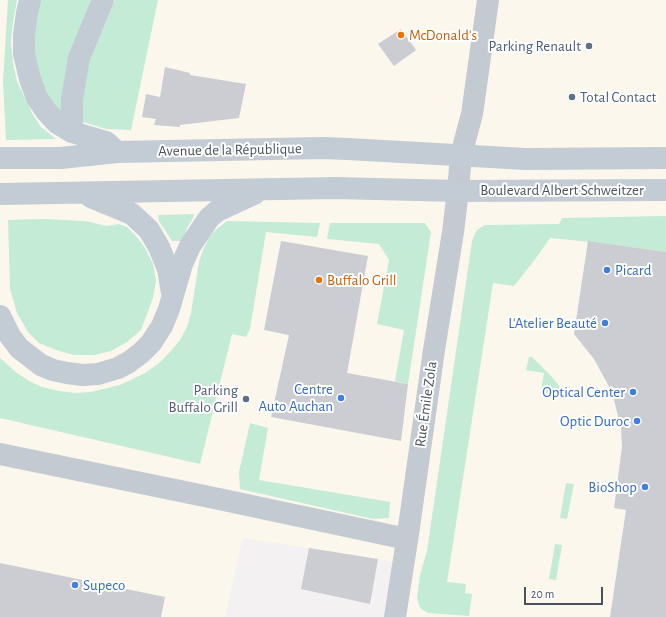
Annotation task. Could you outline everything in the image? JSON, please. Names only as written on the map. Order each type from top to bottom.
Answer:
[{"type":"main road","points":[[30,0],[24,35],[24,54],[30,79],[37,98],[56,123],[72,132],[106,142],[117,152]]},
{"type":"main road","points":[[72,132],[72,99],[79,58],[103,0]]},
{"type":"main road","name":"Avenue de la République","points":[[0,158],[61,158],[117,152],[340,148],[461,155]]},
{"type":"main road","name":"Boulevard Albert Schweitzer","points":[[461,155],[548,159],[666,158]]},
{"type":"main road","points":[[0,194],[344,188],[458,191]]},
{"type":"main road","points":[[0,316],[18,348],[42,365],[53,370],[83,375],[98,374],[118,368],[142,353],[151,343],[162,326],[182,264],[190,246],[209,218],[217,211],[263,190]]},
{"type":"main road","name":"Boulevard Albert Schweitzer","points":[[458,191],[666,190]]},
{"type":"main road","points":[[81,192],[132,214],[149,230],[159,247],[168,269],[173,294]]},
{"type":"street","name":"Rue Émile Zola","points":[[395,617],[458,191],[461,155],[472,114],[488,0]]},
{"type":"street","points":[[0,454],[407,539]]},
{"type":"shaded area","points":[[0,0],[666,0],[666,617],[395,617],[403,563],[243,538],[225,617],[0,617]]},
{"type":"green space","points":[[8,0],[17,0],[11,42],[13,63],[17,81],[33,115],[41,127],[56,139],[6,140],[3,81]]},
{"type":"green space","points":[[40,0],[91,0],[63,116],[54,108],[44,89],[36,64],[33,45]]},
{"type":"green space","points":[[115,0],[158,0],[131,130],[106,129],[83,122],[82,101],[89,62]]},
{"type":"green space","points":[[194,214],[187,228],[183,241],[172,241],[159,221],[158,215]]},
{"type":"green space","points":[[666,216],[666,252],[550,238],[514,286],[493,283],[447,582],[466,584],[465,593],[472,594],[469,616],[428,613],[420,608],[417,598],[420,575],[427,551],[472,241],[477,230],[485,225],[559,224],[562,218]]},
{"type":"green space","points":[[43,219],[85,221],[107,226],[119,224],[127,227],[145,248],[153,264],[156,281],[153,298],[141,330],[127,342],[111,351],[94,355],[74,355],[39,343],[28,332],[17,313],[10,289],[8,220]]},
{"type":"green space","points":[[227,221],[320,223],[317,237],[266,232],[250,329],[246,337],[232,334],[200,464],[0,418],[0,358],[29,381],[42,387],[75,393],[91,392],[120,385],[145,373],[159,363],[180,340],[187,327],[191,313],[199,262],[203,250],[210,236]]},
{"type":"green space","points":[[330,223],[425,223],[431,232],[408,384],[395,381],[404,330],[377,324],[389,260],[379,244],[327,239]]},
{"type":"green space","points":[[529,357],[532,357],[553,378],[566,395],[564,396],[541,392],[544,373],[526,370]]},
{"type":"green space","points":[[250,423],[268,428],[259,480],[390,502],[389,518],[373,519],[240,489],[239,472]]},
{"type":"green space","points":[[566,483],[574,484],[567,519],[560,518]]},
{"type":"green space","points":[[555,544],[562,545],[556,580],[549,579]]},
{"type":"building","points":[[401,29],[416,50],[394,66],[378,44]]},
{"type":"building","points":[[165,67],[190,73],[190,75],[246,84],[239,118],[180,125],[180,127],[154,125],[156,119],[142,117],[146,94],[160,97]]},
{"type":"building","points":[[281,241],[368,256],[347,373],[408,384],[401,441],[271,417],[289,335],[264,330]]},
{"type":"building","points":[[588,241],[666,252],[666,617],[610,617],[626,510],[614,508],[622,447],[621,428],[612,392],[594,359],[574,334]]},
{"type":"building","points":[[309,548],[378,559],[370,604],[301,589]]},
{"type":"building","name":"Supeco","points":[[0,563],[165,597],[161,617],[0,617]]},
{"type":"place","name":"McDonald's","points":[[401,35]]},
{"type":"place","name":"Parking Renault","points":[[589,46]]},
{"type":"place","name":"Total Contact","points":[[572,97]]},
{"type":"place","name":"Picard","points":[[607,270]]},
{"type":"place","name":"Buffalo Grill","points":[[319,280]]},
{"type":"place","name":"L'Atelier Beauté","points":[[605,323]]},
{"type":"place","name":"Optical Center","points":[[633,392]]},
{"type":"place","name":"Centre Auto Auchan","points":[[341,398]]},
{"type":"place","name":"Parking Buffalo Grill","points":[[246,399]]},
{"type":"place","name":"Optic Duroc","points":[[637,421]]},
{"type":"place","name":"BioShop","points":[[645,487]]},
{"type":"place","name":"Supeco","points":[[75,585]]}]
